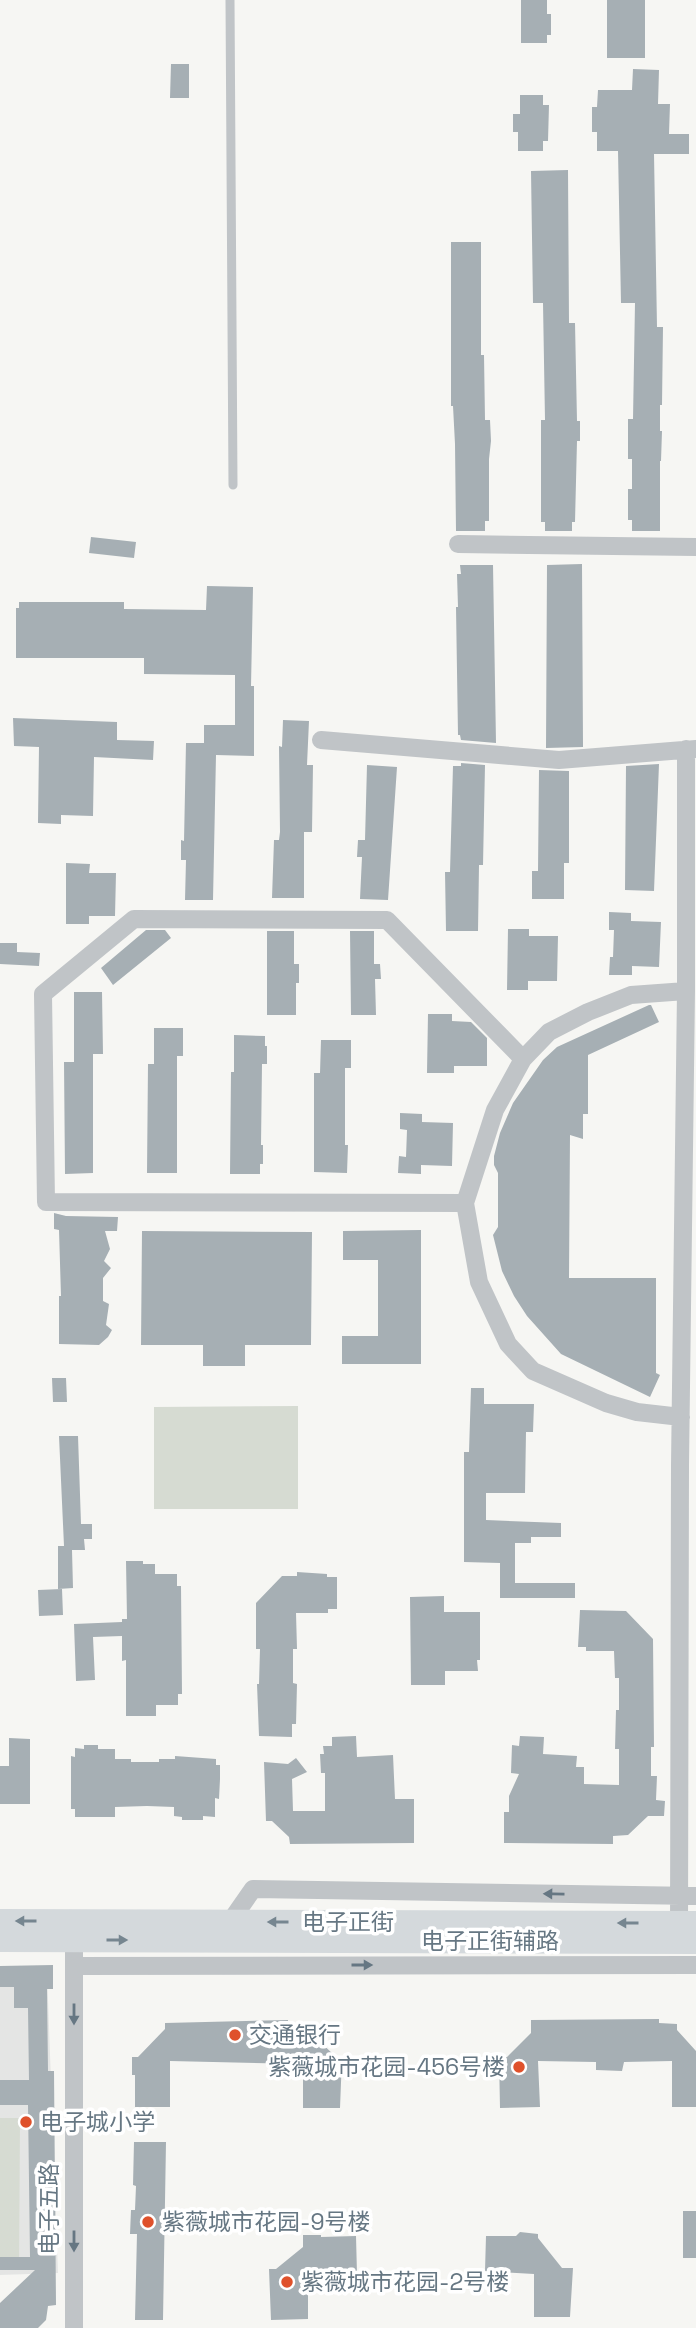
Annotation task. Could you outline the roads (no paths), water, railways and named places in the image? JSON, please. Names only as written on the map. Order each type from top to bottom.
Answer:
[{"type":"main road","name":"电子正街","points":[[0,1921],[74,1930],[688,1933]]},
{"type":"main road","name":"电子正街","points":[[0,1940],[74,1930],[230,1922],[688,1933]]},
{"type":"street","points":[[458,544],[696,547]]},
{"type":"street","points":[[321,740],[559,760],[691,749],[691,918],[686,990],[691,1023],[690,1205],[681,1417],[688,1466],[688,1933]]},
{"type":"street","points":[[465,1203],[46,1202],[43,994],[134,919],[387,920],[523,1059]]},
{"type":"street","points":[[681,1417],[606,1403],[533,1371],[508,1344],[479,1282],[465,1203],[495,1110],[523,1059],[549,1032],[588,1012],[631,995],[686,990]]},
{"type":"street","name":"电子正街辅路","points":[[230,1922],[253,1889],[688,1896]]},
{"type":"street","name":"电子五路","points":[[74,1930],[74,2328]]},
{"type":"street","name":"电子正街辅路","points":[[74,1965],[696,1965]]},
{"type":"lane","points":[[230,0],[233,485]]},
{"type":"place","name":"交通银行","points":[[235,2035]]},
{"type":"place","name":"紫薇城市花园-456号楼","points":[[519,2067]]},
{"type":"place","name":"电子城小学","points":[[26,2122]]},
{"type":"place","name":"紫薇城市花园-9号楼","points":[[148,2222]]},
{"type":"place","name":"紫薇城市花园-2号楼","points":[[287,2282]]}]
